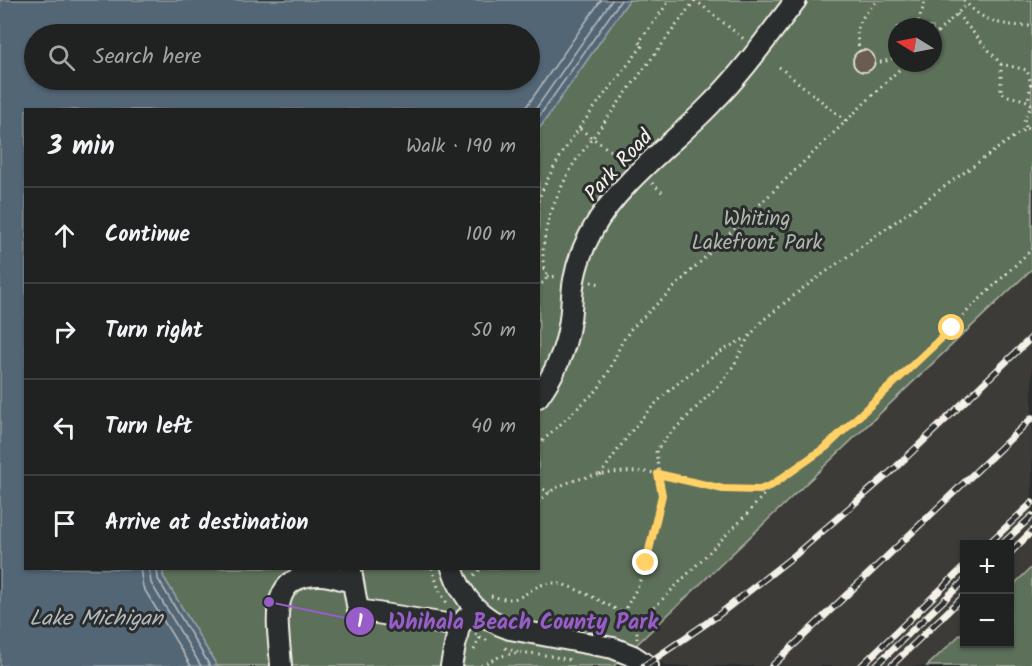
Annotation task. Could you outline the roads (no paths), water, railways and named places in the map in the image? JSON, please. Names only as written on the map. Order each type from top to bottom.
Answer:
[{"type":"street","name":"Park Road","points":[[540,394],[554,374],[560,360],[569,326],[573,281],[593,228],[616,197],[713,102],[796,0]]},
{"type":"street","points":[[453,570],[459,586],[480,600],[496,624],[510,629],[614,648],[633,656],[648,666]]},
{"type":"street","points":[[281,666],[279,602],[285,587],[295,580],[309,576],[352,575],[358,610],[459,626]]},
{"type":"street","points":[[451,666],[459,626],[480,600]]},
{"type":"water","name":"Lake Michigan","points":[[0,0],[629,0],[540,128],[540,108],[24,108],[24,570],[163,570],[163,576],[217,666],[0,666]]},
{"type":"railway","points":[[644,666],[717,616],[795,555],[894,469],[1032,337]]},
{"type":"railway","points":[[772,666],[1032,418]]},
{"type":"railway","points":[[992,540],[1032,503]]},
{"type":"railway","points":[[1006,540],[1032,516]]},
{"type":"railway","points":[[1014,549],[1032,531]]},
{"type":"railway","points":[[861,666],[960,571]]},
{"type":"railway","points":[[875,666],[960,585]]},
{"type":"railway","points":[[891,666],[960,600]]},
{"type":"place","name":"Whihala Beach County Park","points":[[269,602]]},
{"type":"park label","name":"Whiting Lakefront Park","points":[[757,230]]}]
